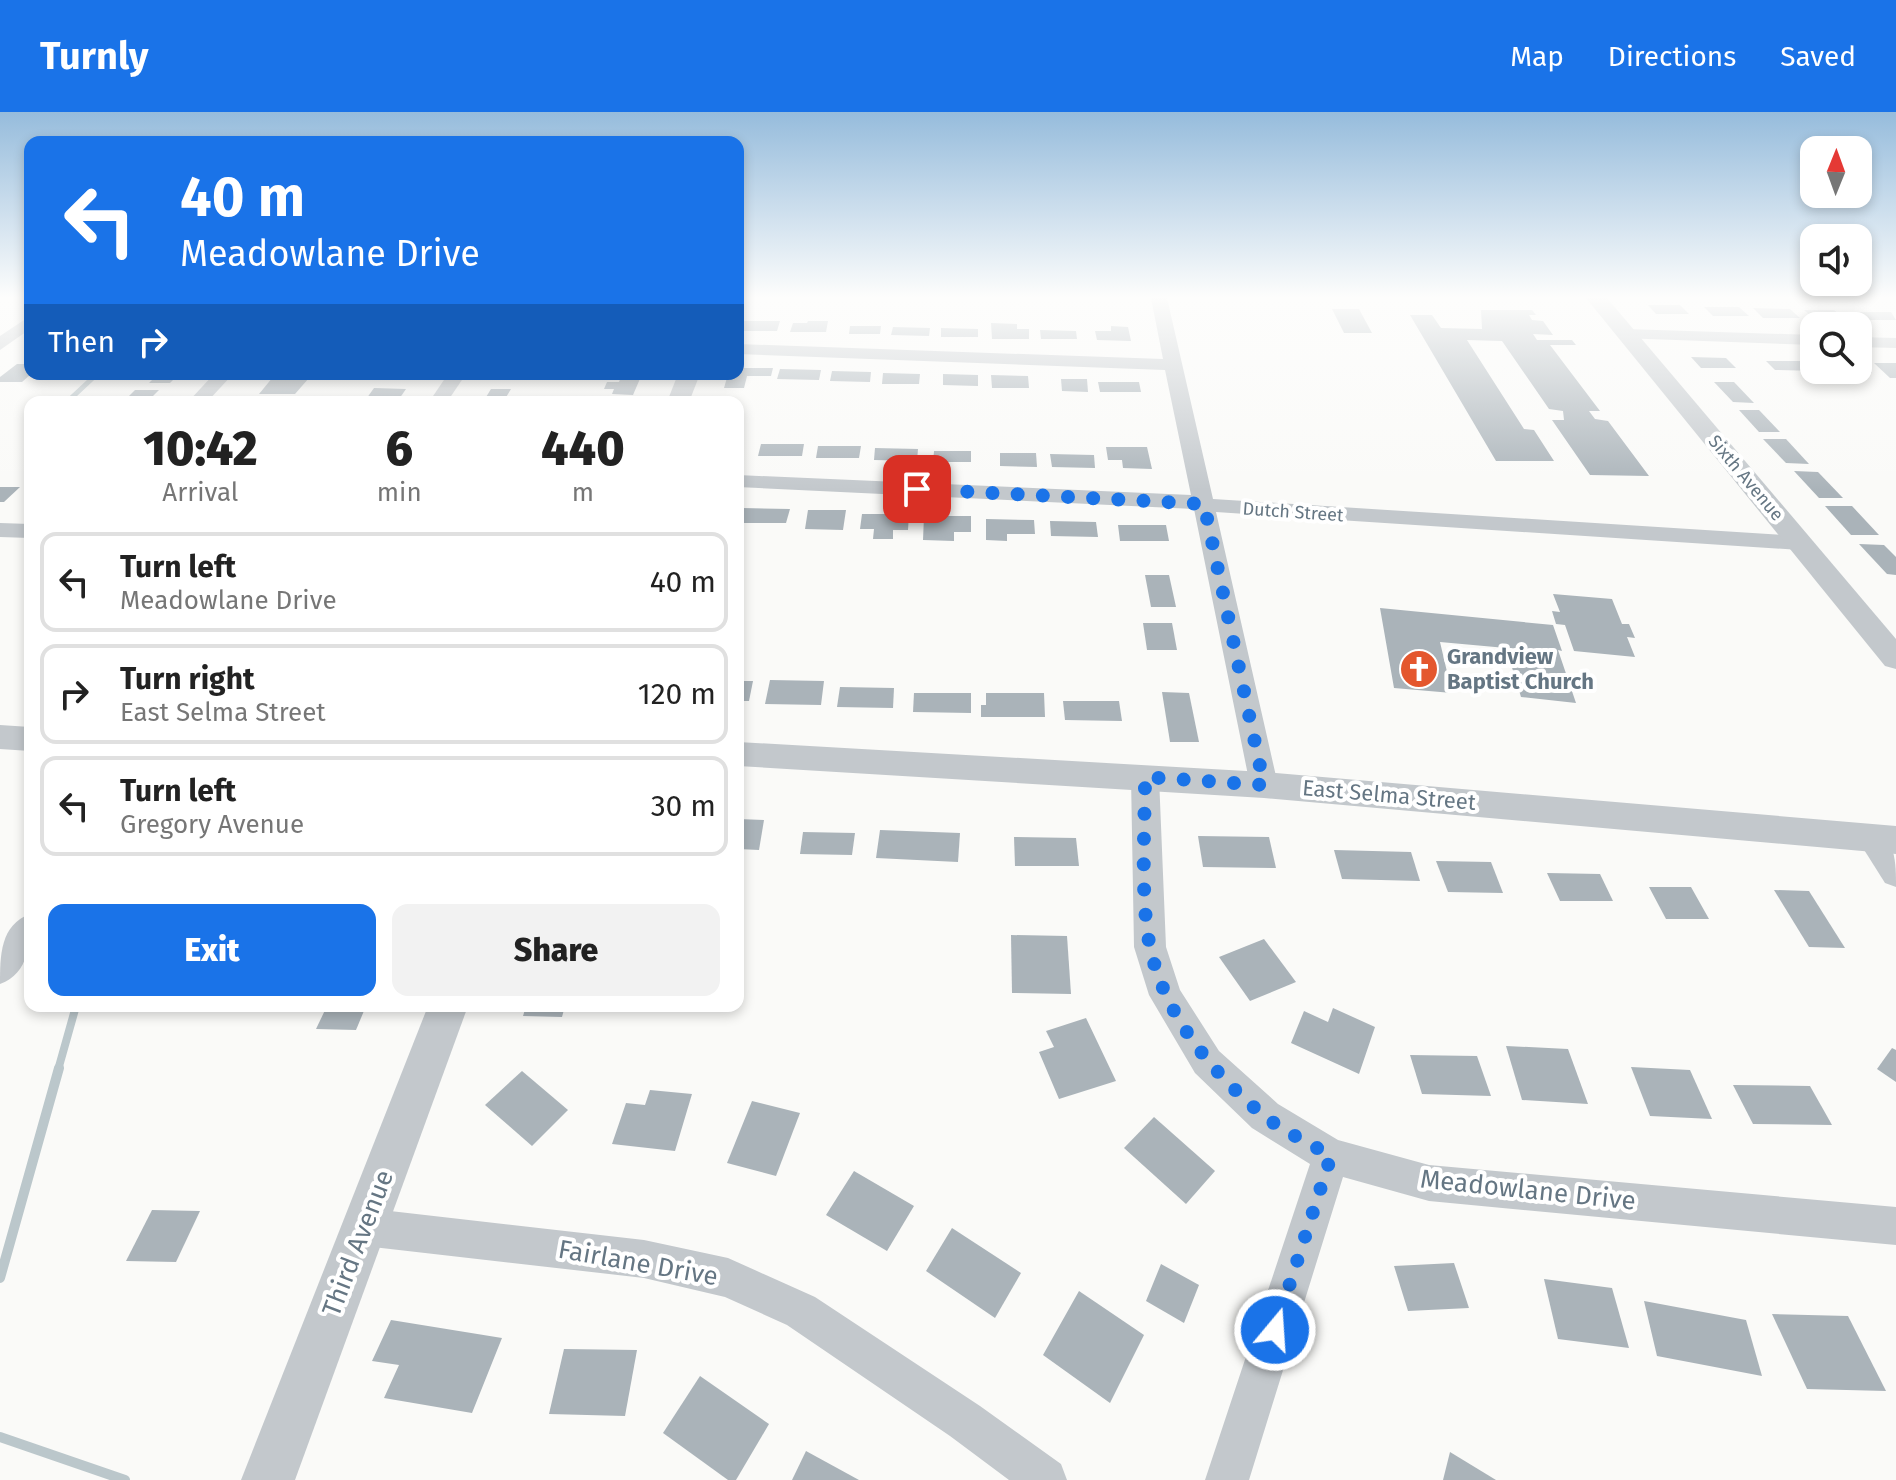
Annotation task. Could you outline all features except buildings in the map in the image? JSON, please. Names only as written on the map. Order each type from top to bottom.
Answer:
[{"type":"street","points":[[1087,362],[1173,365]]},
{"type":"street","points":[[1172,362],[1264,785]]},
{"type":"street","name":"Sixth Avenue","points":[[1649,362],[1896,659]]},
{"type":"street","points":[[203,396],[218,380]]},
{"type":"street","name":"Dutch Street","points":[[744,481],[1204,504],[1800,543]]},
{"type":"street","points":[[0,530],[24,531]]},
{"type":"street","points":[[0,737],[24,739]]},
{"type":"street","name":"East Selma Street","points":[[744,754],[1264,785],[1883,839]]},
{"type":"street","name":"Meadowlane Drive","points":[[1145,777],[1146,914],[1150,947],[1165,995],[1207,1062],[1265,1116],[1331,1156],[1429,1183],[1896,1226]]},
{"type":"street","points":[[1883,839],[1896,875]]},
{"type":"street","points":[[0,970],[24,936]]},
{"type":"street","name":"Third Avenue","points":[[268,1480],[446,1012]]},
{"type":"street","points":[[1227,1480],[1331,1156]]},
{"type":"street","name":"Fairlane Drive","points":[[364,1227],[644,1259],[728,1278],[801,1311],[965,1421],[1045,1480]]},
{"type":"waterway","points":[[73,396],[91,380]]},
{"type":"waterway","points":[[58,1070],[74,1012]]},
{"type":"waterway","points":[[0,1278],[59,1068]]},
{"type":"waterway","points":[[0,1437],[125,1480]]},
{"type":"place","name":"Grandview Baptist Church","points":[[1419,669]]},
{"type":"route","points":[[917,489],[1204,504],[1264,785],[1145,777],[1146,914],[1150,947],[1165,995],[1207,1062],[1265,1116],[1331,1156],[1275,1330]]}]
